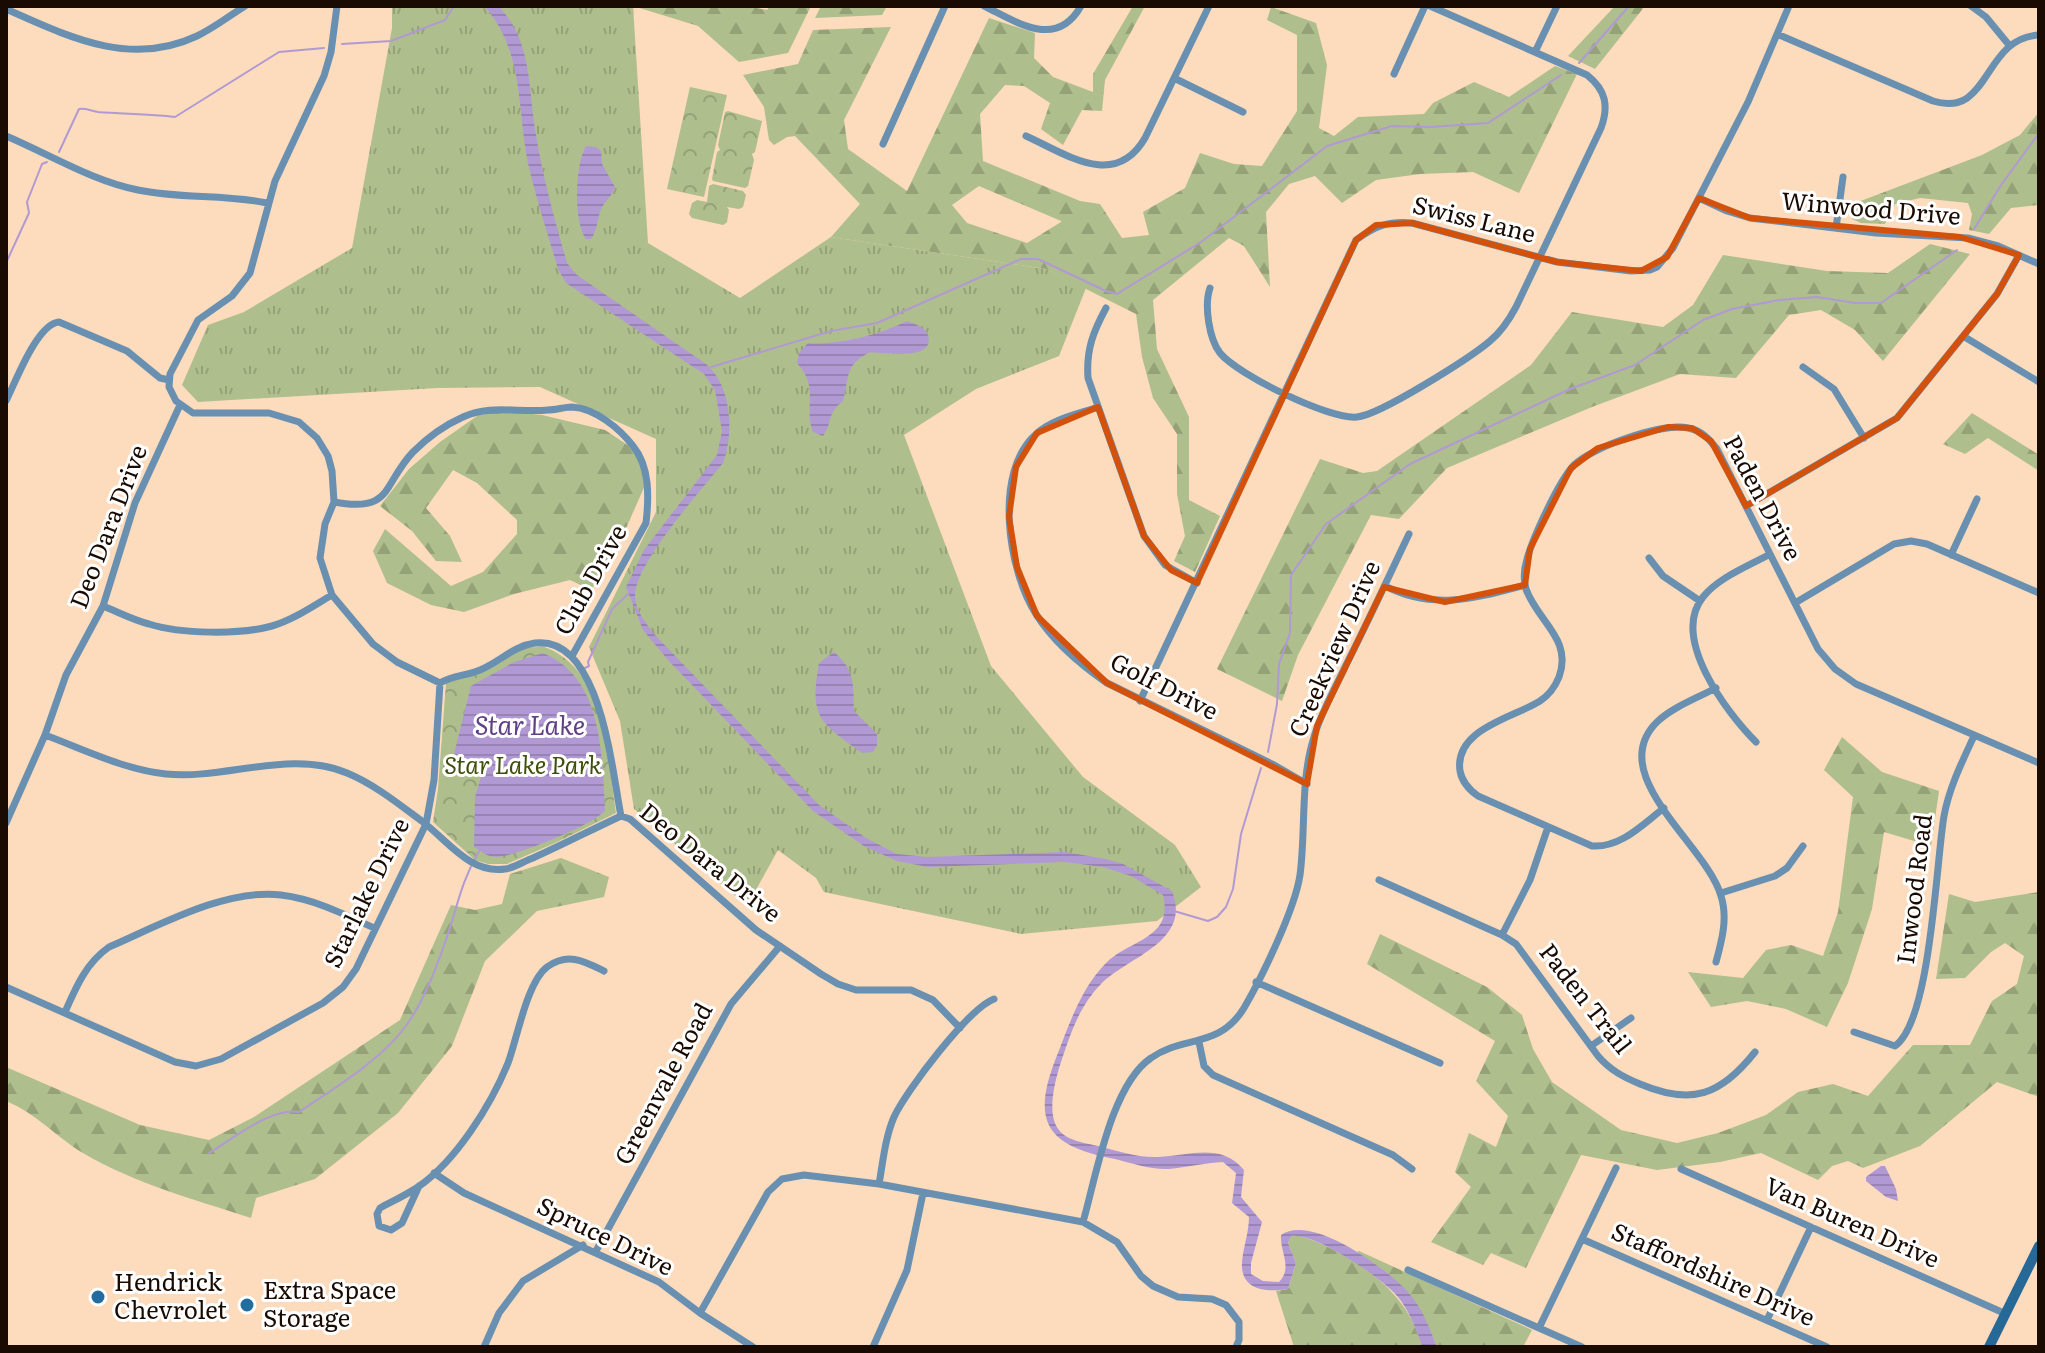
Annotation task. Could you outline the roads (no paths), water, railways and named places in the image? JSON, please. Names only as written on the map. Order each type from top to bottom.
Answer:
[{"type":"street","points":[[6,9],[96,46],[150,49],[186,40],[245,6]]},
{"type":"street","points":[[337,6],[331,52],[324,76],[275,181],[254,261],[244,284],[198,320],[169,380],[171,395],[193,413],[269,413],[299,422],[317,438],[328,456],[332,471],[334,502],[325,524],[320,558],[332,595],[373,644],[397,662],[440,683],[450,677],[480,670],[521,646],[539,642],[556,646],[572,656]]},
{"type":"street","points":[[883,144],[945,6]]},
{"type":"street","points":[[984,6],[1040,30],[1065,24],[1081,6]]},
{"type":"street","points":[[1026,136],[1095,165],[1124,161],[1139,150],[1209,6]]},
{"type":"street","points":[[1210,288],[1207,297],[1211,327],[1221,354],[1238,370],[1341,417],[1359,417],[1377,412],[1492,340],[1509,320],[1601,128],[1606,110],[1603,92],[1595,81],[1578,70],[1442,9],[1427,6],[1394,74]]},
{"type":"street","points":[[1535,52],[1557,6]]},
{"type":"street","name":"Swiss Lane","points":[[1140,701],[1356,240],[1376,225],[1412,223],[1584,266],[1650,270],[1667,257],[1699,198],[1748,102],[1789,6]]},
{"type":"street","points":[[1971,6],[1986,17],[2009,45]]},
{"type":"street","points":[[1777,34],[1948,105],[1962,102],[1973,94],[2009,45],[2021,38],[2039,35]]},
{"type":"street","points":[[1174,78],[1243,112]]},
{"type":"street","points":[[6,136],[99,178],[137,190],[238,197],[267,203]]},
{"type":"street","points":[[1836,228],[1843,177]]},
{"type":"street","name":"Winwood Drive","points":[[1699,198],[1750,218],[1907,236],[1968,238],[1988,242],[2039,264]]},
{"type":"street","points":[[1746,506],[1887,426],[1906,408],[1997,294],[2019,255]]},
{"type":"street","points":[[1106,308],[1092,333],[1088,350],[1088,378],[1148,543],[1171,570],[1197,583]]},
{"type":"street","points":[[6,401],[41,332],[52,322],[66,323],[109,342],[139,358],[160,378],[169,380]]},
{"type":"street","points":[[1963,336],[2039,382]]},
{"type":"street","points":[[1803,367],[1834,389],[1864,438]]},
{"type":"street","name":"Deo Dara Drive","points":[[7,819],[45,735],[66,675],[103,606],[135,503],[180,405]]},
{"type":"street","name":"Club Drive","points":[[334,502],[350,505],[375,501],[391,487],[411,454],[443,427],[466,415],[499,409],[545,411],[574,407],[595,415],[618,430],[634,447],[646,477],[648,504],[646,523],[572,656]]},
{"type":"street","name":"Golf Drive","points":[[1098,407],[1045,427],[1021,452],[1011,491],[1009,517],[1023,587],[1043,623],[1095,675],[1140,701],[1307,784]]},
{"type":"street","name":"Paden Drive","points":[[1525,585],[1530,549],[1562,482],[1578,461],[1598,448],[1668,427],[1692,428],[1717,449],[1823,656],[1843,676],[2039,763]]},
{"type":"street","points":[[1951,555],[1977,499]]},
{"type":"street","name":"Creekview Drive","points":[[1083,1222],[1120,1098],[1133,1074],[1156,1054],[1220,1033],[1243,1009],[1256,982],[1297,892],[1311,747],[1317,726],[1409,534]]},
{"type":"street","points":[[1795,603],[1894,544],[1919,542],[2039,593]]},
{"type":"street","points":[[1756,742],[1733,718],[1693,642],[1694,618],[1700,601],[1717,584],[1770,554]]},
{"type":"street","points":[[1649,558],[1663,576],[1700,601]]},
{"type":"street","points":[[1385,586],[1412,597],[1445,602],[1525,585],[1558,640],[1562,655],[1560,672],[1553,689],[1540,701],[1471,738],[1461,753],[1463,782],[1478,796],[1586,844],[1606,845],[1627,837],[1664,808]]},
{"type":"street","points":[[103,606],[149,625],[247,630],[281,622],[332,595]]},
{"type":"street","name":"Deo Dara Drive","points":[[572,656],[587,676],[601,712],[621,816],[630,819],[733,910],[838,984],[856,990],[906,989],[925,995],[960,1028]]},
{"type":"street","name":"Starlake Drive","points":[[6,987],[175,1062],[196,1066],[221,1059],[323,1003],[343,987],[356,969],[426,824],[434,780],[440,683]]},
{"type":"street","points":[[1716,688],[1664,716],[1648,735],[1642,752],[1642,771],[1648,786],[1708,868],[1721,893],[1724,924],[1716,962]]},
{"type":"street","points":[[45,735],[132,767],[165,774],[206,774],[284,765],[315,765],[345,772],[426,824],[462,856],[484,868],[506,869],[621,816]]},
{"type":"street","name":"Inwood Road","points":[[1854,1032],[1895,1046],[1902,1041],[1923,986],[1944,813],[1974,736]]},
{"type":"street","points":[[1502,935],[1530,880],[1548,827]]},
{"type":"street","points":[[1721,893],[1775,876],[1787,868],[1803,846]]},
{"type":"street","name":"Paden Trail","points":[[1379,880],[1502,935],[1522,950],[1591,1046],[1616,1073],[1674,1095],[1696,1095],[1717,1089],[1733,1078],[1755,1052]]},
{"type":"street","points":[[65,1012],[81,976],[109,947],[231,899],[279,894],[322,904],[374,928]]},
{"type":"street","name":"Greenvale Road","points":[[596,1251],[731,1004],[780,946]]},
{"type":"street","points":[[419,1186],[402,1223],[391,1230],[379,1226],[377,1214],[380,1208],[419,1186],[434,1173],[471,1131],[490,1102],[535,984],[545,969],[562,959],[579,958],[604,971]]},
{"type":"street","points":[[1256,982],[1440,1063]]},
{"type":"street","points":[[879,1184],[889,1129],[903,1099],[960,1028],[980,1007],[994,999]]},
{"type":"street","points":[[1591,1046],[1631,1018]]},
{"type":"street","points":[[1199,1042],[1204,1066],[1213,1075],[1393,1155],[1412,1169]]},
{"type":"street","points":[[1539,1328],[1616,1168]]},
{"type":"street","name":"Van Buren Drive","points":[[1681,1169],[2006,1314]]},
{"type":"street","name":"Spruce Drive","points":[[434,1173],[464,1193],[659,1282],[753,1347]]},
{"type":"street","points":[[700,1313],[768,1192],[777,1182],[804,1175],[879,1184],[1083,1222],[1117,1242],[1141,1276],[1153,1286],[1178,1297],[1212,1299],[1226,1305],[1239,1322],[1236,1347]]},
{"type":"street","points":[[873,1347],[907,1270],[923,1193]]},
{"type":"street","points":[[1767,1320],[1811,1227]]},
{"type":"street","name":"Staffordshire Drive","points":[[1582,1239],[1827,1347]]},
{"type":"street","points":[[484,1347],[499,1313],[523,1281],[583,1245]]},
{"type":"street","points":[[1989,1347],[2039,1246]]},
{"type":"street","points":[[1408,1270],[1582,1347]]},
{"type":"water","points":[[484,6],[498,6],[518,34],[527,67],[542,167],[567,263],[577,275],[706,364],[715,373],[726,397],[729,438],[723,463],[657,547],[638,582],[635,601],[654,634],[819,805],[866,838],[897,854],[927,857],[1065,852],[1123,864],[1172,891],[1176,908],[1166,935],[1101,984],[1076,1022],[1053,1097],[1054,1121],[1059,1130],[1077,1141],[1136,1155],[1158,1157],[1215,1153],[1235,1161],[1244,1170],[1241,1197],[1262,1222],[1251,1274],[1263,1281],[1279,1282],[1283,1277],[1286,1266],[1281,1235],[1294,1230],[1329,1237],[1366,1257],[1407,1291],[1421,1310],[1437,1347],[1422,1347],[1404,1306],[1382,1282],[1333,1250],[1302,1237],[1291,1236],[1288,1243],[1296,1263],[1288,1289],[1259,1289],[1248,1282],[1242,1262],[1249,1217],[1232,1203],[1236,1173],[1223,1162],[1169,1169],[1149,1167],[1073,1147],[1050,1127],[1045,1113],[1045,1096],[1078,1005],[1106,963],[1156,930],[1165,910],[1163,895],[1131,876],[1103,867],[1065,862],[928,867],[897,861],[864,846],[813,811],[643,630],[626,587],[644,550],[717,455],[722,431],[715,390],[704,374],[566,283],[558,269],[531,176],[513,61],[497,23]]},
{"type":"water","points":[[586,146],[601,151],[602,164],[615,187],[601,208],[591,239],[586,239],[582,231],[577,207],[580,166]]},
{"type":"water","points":[[907,321],[927,332],[928,344],[923,350],[905,354],[868,353],[860,358],[851,369],[843,401],[834,410],[823,436],[813,432],[810,389],[797,363],[799,353],[808,343],[859,338]]},
{"type":"water","points":[[834,652],[850,672],[854,711],[877,734],[873,752],[862,753],[836,734],[827,726],[817,708],[819,663]]},
{"type":"water","name":"Star Lake","points":[[543,653],[563,664],[578,680],[588,699],[600,743],[605,810],[588,823],[555,838],[506,856],[491,856],[474,847],[475,797],[484,767],[454,754],[471,686],[514,662]]},
{"type":"water","points":[[1885,1166],[1898,1201],[1886,1197],[1866,1181],[1866,1177]]},
{"type":"waterway","points":[[342,44],[391,41],[445,20],[454,6]]},
{"type":"waterway","points":[[1579,63],[1629,6]]},
{"type":"waterway","points":[[59,152],[79,109],[175,117],[279,52],[324,48]]},
{"type":"waterway","points":[[711,367],[831,331],[877,323],[1021,259],[1038,259],[1117,294],[1201,242],[1327,146],[1392,126],[1488,123],[1561,75]]},
{"type":"waterway","points":[[1974,229],[2039,133]]},
{"type":"waterway","points":[[6,263],[29,213],[27,202],[42,164],[47,162]]},
{"type":"waterway","points":[[1268,752],[1277,704],[1279,664],[1290,633],[1291,575],[1326,524],[1410,464],[1570,389],[1635,365],[1703,320],[1732,309],[1779,300],[1817,297],[1855,303],[1881,303],[1957,250]]},
{"type":"waterway","points":[[585,668],[589,666],[588,662],[612,609],[628,594]]},
{"type":"waterway","points":[[1174,911],[1208,921],[1226,907],[1233,889],[1241,834],[1261,768]]},
{"type":"waterway","points":[[209,1153],[265,1119],[276,1114],[299,1112],[355,1074],[395,1039],[411,1018],[428,986],[463,886],[479,851]]},
{"type":"place","name":"Hendrick Chevrolet","points":[[98,1297]]},
{"type":"place","name":"Extra Space Storage","points":[[247,1305]]},
{"type":"park label","name":"Star Lake Park","points":[[523,766]]}]
